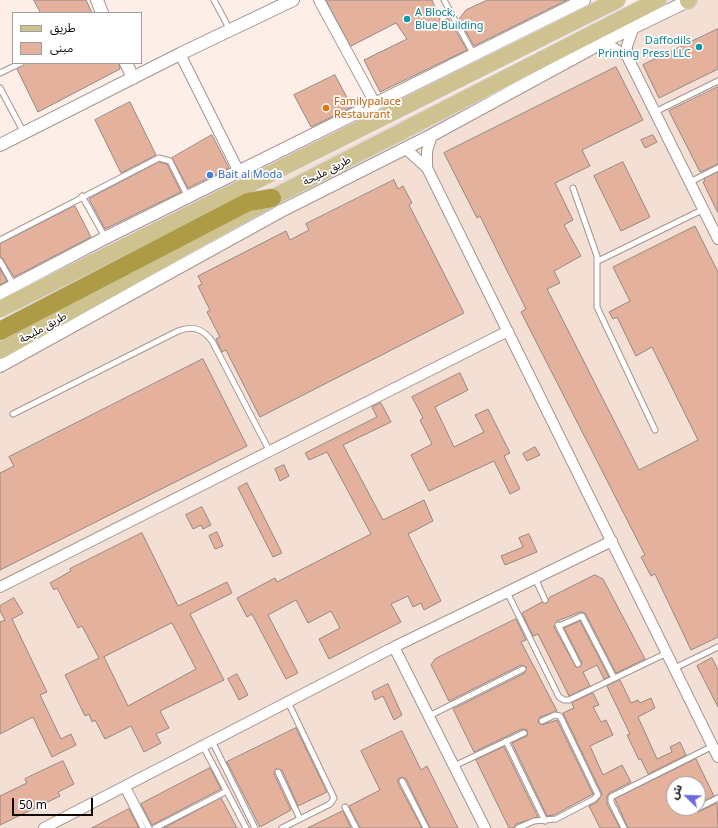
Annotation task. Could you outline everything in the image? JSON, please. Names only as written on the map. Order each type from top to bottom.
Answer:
[{"type":"highway","points":[[0,331],[248,202],[272,198]]},
{"type":"main road","name":"طريق مليحة","points":[[0,309],[617,0]]},
{"type":"main road","name":"طريق مليحة","points":[[0,351],[272,198],[658,0]]},
{"type":"street","points":[[96,0],[102,12]]},
{"type":"street","points":[[0,145],[180,54],[293,0]]},
{"type":"street","points":[[319,0],[376,105]]},
{"type":"street","points":[[0,293],[105,238],[376,105],[584,0]]},
{"type":"street","points":[[0,366],[281,211],[432,135],[603,42],[689,0]]},
{"type":"street","points":[[626,56],[634,26]]},
{"type":"street","points":[[603,42],[626,56],[704,209],[715,226],[718,239]]},
{"type":"street","points":[[180,54],[239,172]]},
{"type":"street","points":[[126,64],[133,78]]},
{"type":"street","points":[[427,168],[427,151],[432,135]]},
{"type":"street","points":[[405,148],[427,168],[716,750]]},
{"type":"street","points":[[0,587],[269,450],[508,331]]},
{"type":"street","points":[[44,828],[394,647],[612,541]]},
{"type":"street","points":[[394,647],[485,828]]},
{"type":"lane","points":[[214,0],[230,30]]},
{"type":"lane","points":[[444,0],[474,55]]},
{"type":"lane","points":[[0,74],[19,64]]},
{"type":"lane","points":[[655,112],[718,81]]},
{"type":"lane","points":[[0,88],[24,133]]},
{"type":"lane","points":[[0,240],[82,196],[155,160],[163,158],[170,161],[188,198]]},
{"type":"lane","points":[[690,182],[718,168]]},
{"type":"lane","points":[[573,188],[598,261],[597,306],[655,430]]},
{"type":"lane","points":[[82,196],[105,238]]},
{"type":"lane","points":[[598,261],[704,209]]},
{"type":"lane","points":[[0,261],[14,286]]},
{"type":"lane","points":[[13,414],[178,331],[187,327],[197,328],[206,333],[212,341],[269,450]]},
{"type":"lane","points":[[535,578],[545,600]]},
{"type":"lane","points":[[507,592],[561,699],[569,700],[668,653]]},
{"type":"lane","points":[[578,664],[558,625],[582,616],[614,678]]},
{"type":"lane","points":[[675,668],[718,647]]},
{"type":"lane","points":[[429,716],[523,669]]},
{"type":"lane","points":[[282,828],[330,804],[333,801],[334,796],[288,702]]},
{"type":"lane","points":[[518,828],[534,821],[556,819],[594,799],[598,795],[560,716],[555,715],[542,721]]},
{"type":"lane","points":[[454,766],[524,733]]},
{"type":"lane","points":[[506,741],[545,821]]},
{"type":"lane","points":[[208,744],[227,791],[246,828]]},
{"type":"lane","points":[[208,744],[255,828]]},
{"type":"lane","points":[[624,828],[611,802],[611,797],[716,750]]},
{"type":"lane","points":[[278,772],[300,819]]},
{"type":"lane","points":[[402,781],[426,828]]},
{"type":"lane","points":[[125,787],[143,828]]},
{"type":"lane","points":[[125,787],[149,828]]},
{"type":"lane","points":[[155,828],[227,791]]},
{"type":"lane","points":[[706,804],[718,798]]},
{"type":"lane","points":[[345,807],[356,828]]},
{"type":"shaded area","points":[[642,0],[718,0],[718,828],[0,828],[0,325],[219,210]]},
{"type":"building","points":[[34,0],[86,0],[92,12],[40,12]]},
{"type":"building","points":[[326,0],[432,0],[441,22],[448,18],[467,50],[380,92],[364,60],[407,39],[396,23],[351,46]]},
{"type":"building","points":[[488,0],[567,0],[474,46],[459,19],[466,10]]},
{"type":"building","name":"Daffodils Printing Press LLC","points":[[718,29],[718,69],[659,98],[643,65]]},
{"type":"building","points":[[24,64],[119,64],[120,69],[38,112],[17,69]]},
{"type":"building","points":[[616,67],[643,120],[582,150],[590,166],[555,183],[573,220],[564,225],[581,256],[554,271],[560,283],[547,289],[639,470],[698,440],[652,347],[636,356],[617,317],[613,319],[609,312],[630,301],[613,267],[695,226],[718,272],[718,637],[691,650],[655,574],[651,576],[641,557],[645,555],[521,312],[526,309],[480,216],[477,218],[444,153]]},
{"type":"building","points":[[335,75],[352,107],[311,127],[294,95]]},
{"type":"building","points":[[718,87],[718,164],[700,172],[669,111]]},
{"type":"building","points":[[130,102],[156,155],[121,173],[95,120]]},
{"type":"building","points":[[212,135],[229,168],[188,188],[172,158]]},
{"type":"building","points":[[653,135],[657,142],[645,148],[641,140]]},
{"type":"building","points":[[159,162],[167,164],[181,192],[105,229],[89,199]]},
{"type":"building","points":[[623,162],[650,217],[621,231],[594,176]]},
{"type":"building","points":[[718,172],[718,213],[703,182],[705,181],[704,179]]},
{"type":"building","points":[[394,180],[398,189],[403,186],[412,203],[409,205],[464,313],[260,417],[226,350],[222,352],[216,339],[220,337],[207,312],[210,310],[198,286],[202,284],[198,276],[286,231],[290,240],[309,230],[306,224]]},
{"type":"building","points":[[75,206],[91,237],[14,277],[3,259],[0,257],[0,244]]},
{"type":"building","points":[[0,269],[7,281],[0,285]]},
{"type":"building","points":[[203,359],[247,446],[0,570],[0,473],[14,466],[9,457]]},
{"type":"building","points":[[460,373],[468,390],[435,407],[454,447],[484,432],[475,415],[488,409],[510,453],[504,456],[520,489],[510,494],[494,461],[429,491],[411,455],[432,444],[420,420],[423,418],[412,397]]},
{"type":"building","points":[[381,403],[391,422],[343,445],[383,520],[424,500],[433,521],[408,534],[441,601],[424,610],[421,603],[413,607],[408,596],[391,604],[401,622],[329,659],[319,639],[340,628],[331,611],[308,623],[296,600],[268,615],[298,673],[286,679],[252,614],[247,617],[237,598],[275,578],[277,582],[371,534],[327,452],[309,460],[305,453],[377,417],[372,407]]},
{"type":"building","points":[[535,447],[540,455],[527,461],[523,454]]},
{"type":"building","points":[[284,465],[289,476],[280,481],[275,469]]},
{"type":"building","points":[[247,483],[282,553],[273,557],[238,488]]},
{"type":"building","points":[[202,507],[211,525],[203,529],[201,525],[193,529],[186,515]]},
{"type":"building","points":[[217,532],[223,546],[215,549],[209,536]]},
{"type":"building","points":[[142,533],[178,606],[227,582],[232,593],[190,614],[224,680],[160,711],[169,728],[156,734],[161,743],[144,752],[131,726],[105,739],[95,720],[92,722],[89,714],[85,716],[65,675],[99,658],[82,626],[78,628],[57,588],[54,590],[50,583],[71,571],[70,569]],"holes":[[[172,623],[196,669],[128,706],[104,657]]]},
{"type":"building","points":[[529,534],[537,552],[505,565],[501,556],[523,547],[519,538]]},
{"type":"building","points":[[595,575],[603,579],[645,659],[616,673],[585,613],[580,612],[557,621],[554,627],[576,667],[580,667],[582,663],[564,628],[580,621],[609,677],[604,679],[597,665],[583,672],[590,686],[569,696],[538,634],[533,636],[522,613],[542,602],[547,603],[549,598]]},
{"type":"building","points":[[14,598],[23,613],[12,619],[47,692],[40,695],[61,739],[71,734],[76,745],[52,757],[33,717],[0,734],[0,622],[5,620],[0,611],[0,606]]},
{"type":"building","points":[[516,619],[526,640],[521,642],[557,711],[540,717],[538,722],[542,725],[557,720],[593,794],[554,815],[547,816],[512,743],[527,736],[527,730],[522,729],[474,752],[453,709],[525,673],[526,667],[521,665],[449,701],[431,665],[435,659]]},
{"type":"building","points":[[712,658],[718,670],[718,707],[697,666]]},
{"type":"building","points":[[237,674],[248,695],[239,700],[228,679]]},
{"type":"building","points":[[620,680],[631,703],[638,700],[640,703],[651,698],[655,708],[638,717],[657,759],[672,752],[670,747],[680,742],[686,755],[648,774],[641,759],[639,760],[627,735],[630,734],[607,686]]},
{"type":"building","points":[[388,684],[402,715],[394,720],[383,696],[375,700],[372,692]]},
{"type":"building","points":[[593,693],[599,705],[593,707],[601,722],[606,720],[613,735],[590,746],[603,775],[622,765],[631,782],[609,793],[607,797],[607,804],[620,828],[600,828],[589,806],[597,802],[602,794],[563,713],[574,708],[572,703]]},
{"type":"building","points":[[296,728],[327,792],[298,806],[282,770],[276,769],[274,774],[291,810],[260,827],[227,762]]},
{"type":"building","points":[[402,731],[421,770],[427,766],[458,828],[430,828],[406,779],[402,777],[398,779],[398,783],[422,828],[360,828],[349,806],[380,790],[361,751]]},
{"type":"building","points":[[504,747],[538,817],[516,824],[514,828],[509,828],[476,760]]},
{"type":"building","points":[[696,759],[704,776],[666,776],[666,816],[706,816],[706,808],[717,803],[718,828],[628,828],[615,799]]},
{"type":"building","points":[[63,761],[74,784],[58,792],[60,796],[0,825],[0,796],[27,783],[25,779]]},
{"type":"building","points":[[210,768],[221,789],[152,825],[141,804]]},
{"type":"building","points":[[706,780],[714,796],[706,800]]},
{"type":"building","points":[[221,798],[237,828],[164,828]]},
{"type":"building","points":[[129,809],[139,828],[92,828]]},
{"type":"building","points":[[343,811],[351,828],[308,828]]},
{"type":"place","name":"A Block, Blue Building","points":[[407,19]]},
{"type":"place","name":"Daffodils Printing Press LLC","points":[[699,47]]},
{"type":"place","name":"Familypalace Restaurant","points":[[326,108]]},
{"type":"place","name":"Bait al Moda","points":[[210,175]]}]
